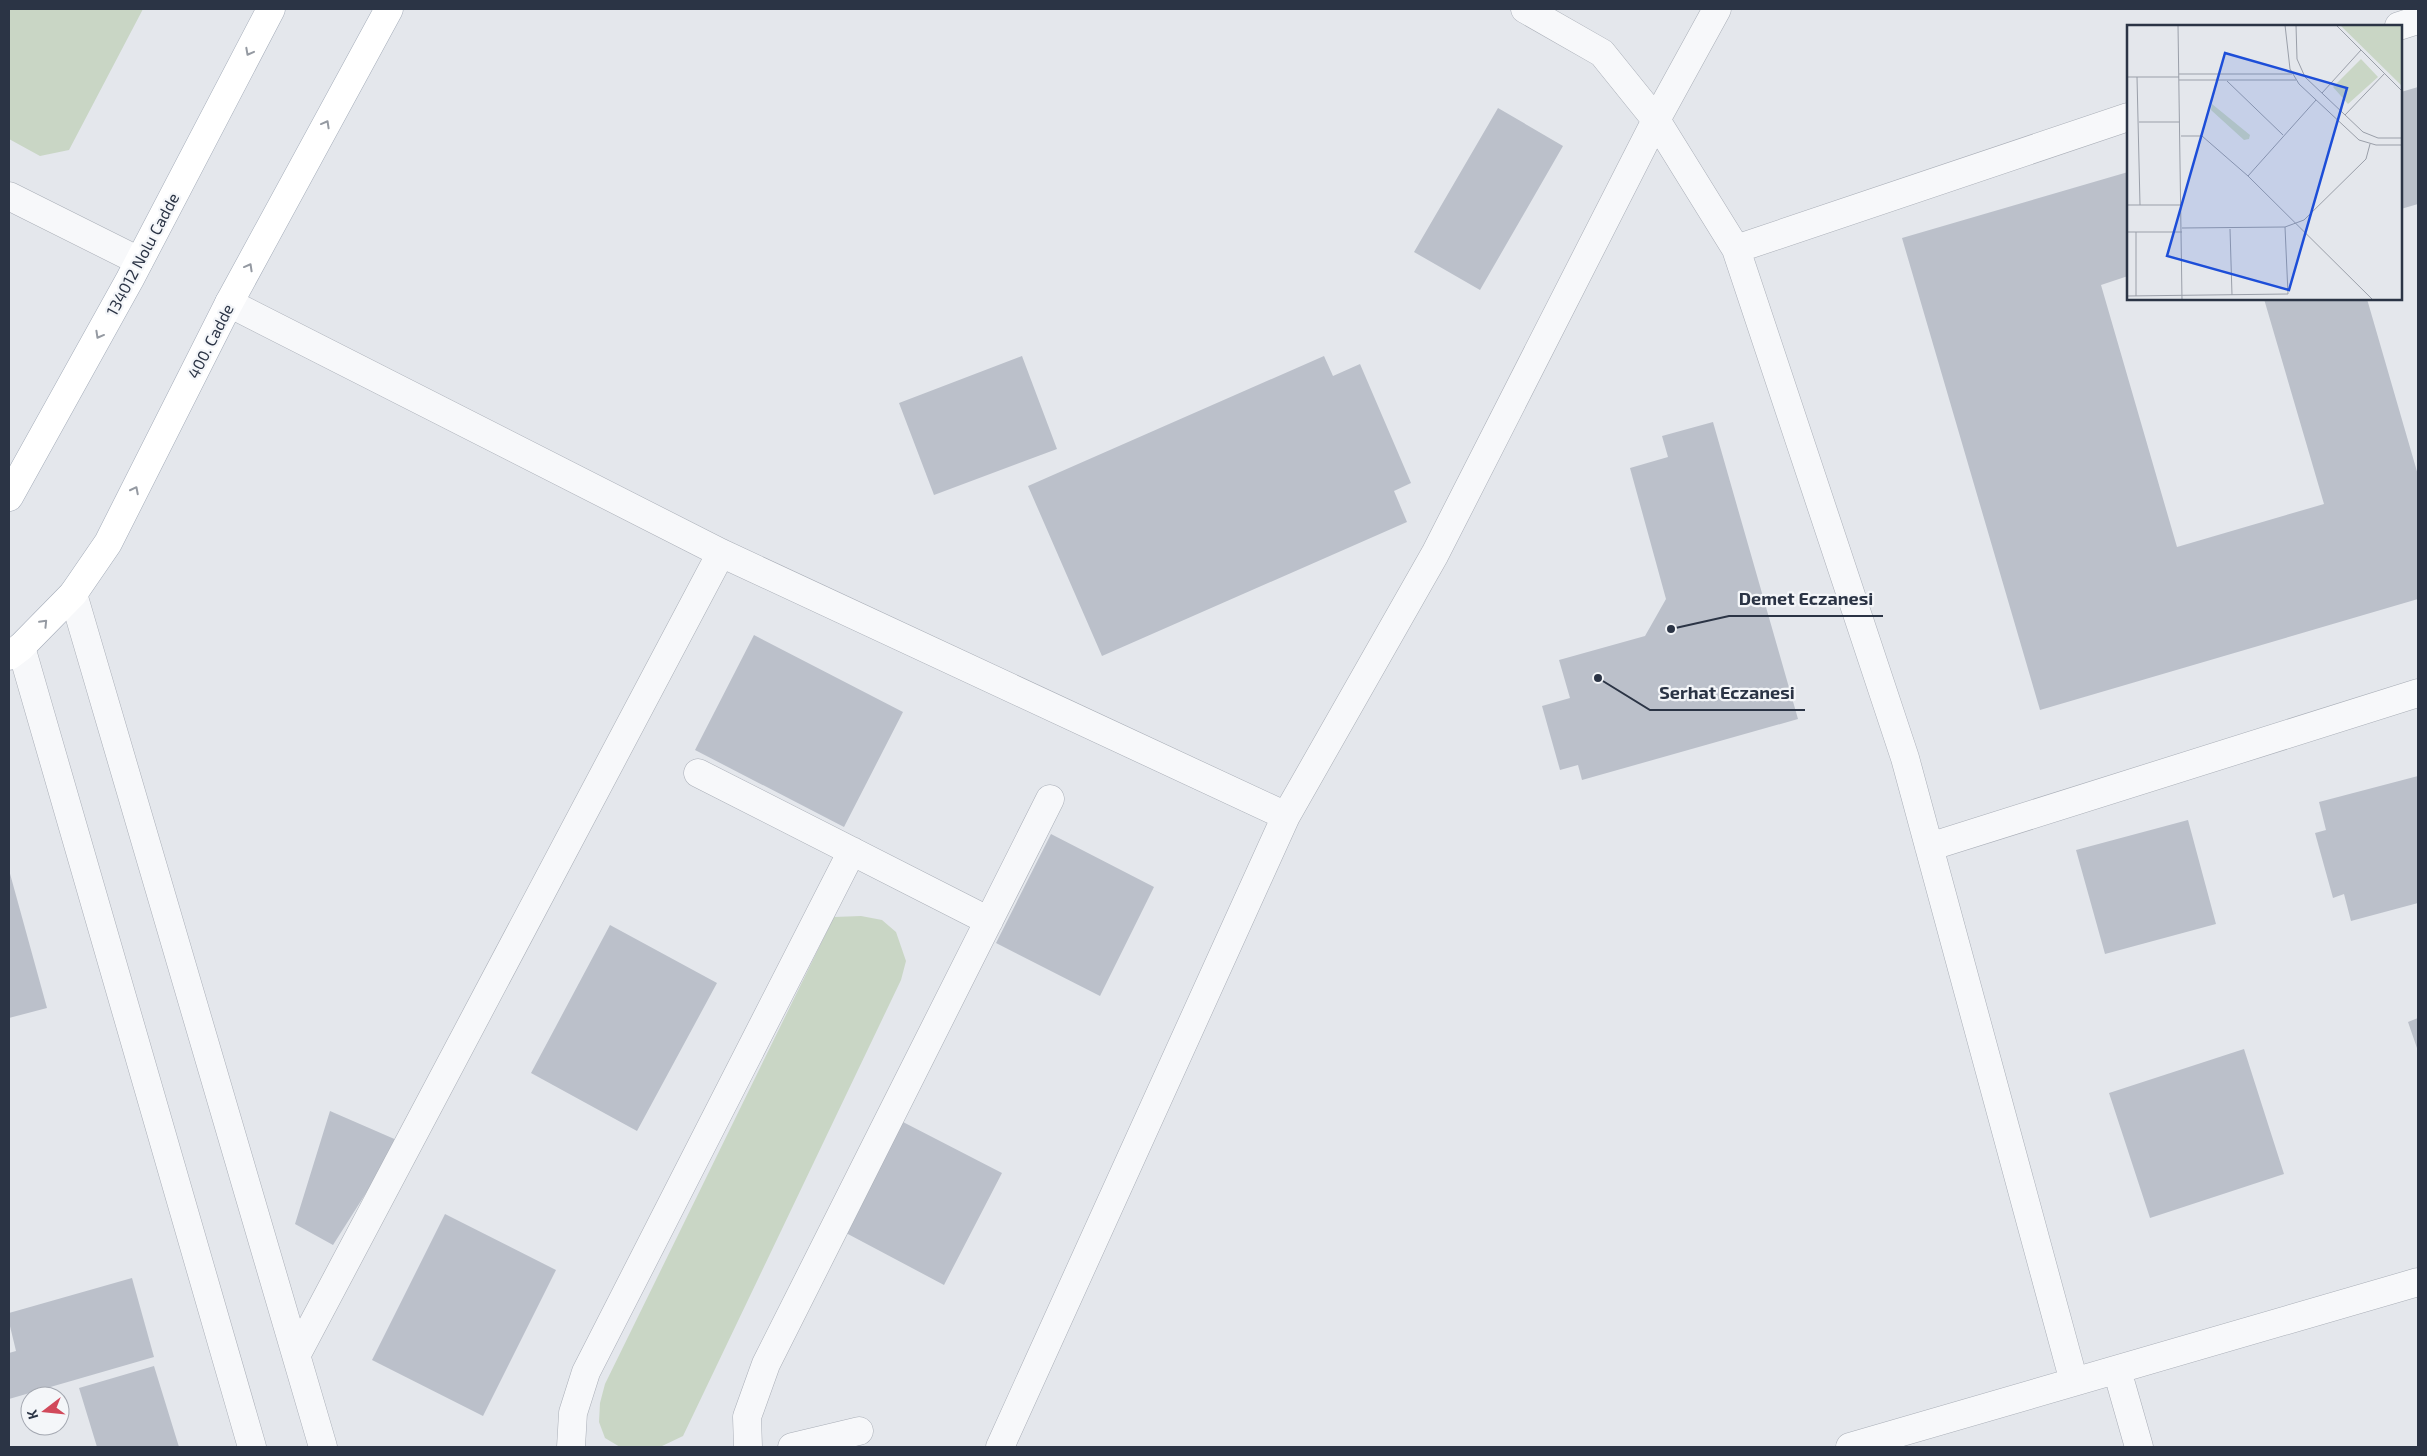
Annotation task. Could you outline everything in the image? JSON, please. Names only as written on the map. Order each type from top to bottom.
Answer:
[{"type":"main road","name":"134012 Nolu Cadde","points":[[9,497],[139,261],[271,9]]},
{"type":"main road","name":"400. Cadde","points":[[15,651],[73,594],[108,543],[229,303],[389,9]]},
{"type":"street","points":[[1525,9],[1602,53],[1656,120],[1736,249],[1905,758],[2074,1382]]},
{"type":"street","points":[[1000,1447],[1286,816],[1435,554],[1656,120],[1718,9]]},
{"type":"street","points":[[2402,25],[2418,20]]},
{"type":"street","points":[[1736,249],[2127,117]]},
{"type":"street","points":[[9,196],[139,261]]},
{"type":"street","points":[[229,303],[721,554],[1286,816]]},
{"type":"street","points":[[297,1354],[721,554]]},
{"type":"street","points":[[73,594],[323,1447]]},
{"type":"street","points":[[15,651],[252,1447]]},
{"type":"street","points":[[1929,847],[2418,693]]},
{"type":"street","points":[[698,773],[989,921]]},
{"type":"street","points":[[748,1447],[747,1417],[766,1364],[1050,799]]},
{"type":"street","points":[[571,1447],[573,1413],[578,1392],[586,1372],[852,851]]},
{"type":"street","points":[[1850,1447],[2418,1282]]},
{"type":"street","points":[[2117,1370],[2139,1447]]},
{"type":"street","points":[[792,1447],[858,1431]]},
{"type":"green space","points":[[9,9],[143,9],[69,150],[40,156],[9,139]]},
{"type":"green space","points":[[861,916],[882,920],[896,932],[906,961],[901,980],[683,1436],[660,1447],[620,1447],[605,1438],[599,1422],[600,1403],[605,1384],[834,917]]},
{"type":"building","points":[[2418,87],[2418,204],[2402,209],[2402,92]]},
{"type":"building","points":[[1498,108],[1563,146],[1480,290],[1414,252]]},
{"type":"building","points":[[2127,172],[2127,276],[2101,285],[2177,547],[2324,504],[2264,300],[2367,300],[2418,475],[2418,599],[2040,710],[1902,238]]},
{"type":"building","points":[[1022,356],[1057,449],[934,495],[899,403]]},
{"type":"building","points":[[1324,356],[1333,376],[1360,364],[1411,483],[1394,491],[1407,522],[1102,656],[1028,486]]},
{"type":"building","points":[[1713,422],[1798,719],[1582,780],[1578,765],[1560,770],[1542,706],[1570,698],[1559,660],[1645,636],[1666,599],[1630,468],[1668,457],[1662,436]]},
{"type":"building","points":[[754,635],[903,712],[844,827],[695,750]]},
{"type":"building","points":[[2418,776],[2418,903],[2351,921],[2344,894],[2333,898],[2315,833],[2326,830],[2319,802]]},
{"type":"building","points":[[2188,820],[2216,924],[2105,954],[2076,850]]},
{"type":"building","points":[[1051,834],[1154,887],[1100,996],[996,943]]},
{"type":"building","points":[[9,870],[47,1008],[9,1018]]},
{"type":"building","points":[[610,925],[717,983],[637,1131],[531,1073]]},
{"type":"building","points":[[2418,1018],[2418,1051],[2408,1022]]},
{"type":"building","points":[[2244,1049],[2284,1174],[2150,1218],[2109,1093]]},
{"type":"building","points":[[330,1111],[399,1141],[333,1245],[295,1224]]},
{"type":"building","points":[[903,1122],[1002,1173],[944,1285],[846,1233]]},
{"type":"building","points":[[445,1214],[556,1270],[483,1416],[372,1360]]},
{"type":"building","points":[[132,1278],[154,1357],[54,1386],[20,1386],[20,1396],[9,1399],[9,1353],[16,1351],[9,1322],[9,1313]]},
{"type":"building","points":[[154,1366],[179,1447],[97,1447],[79,1388]]},
{"type":"place","name":"Demet Eczanesi","points":[[1671,629]]},
{"type":"place","name":"Serhat Eczanesi","points":[[1598,678]]}]
